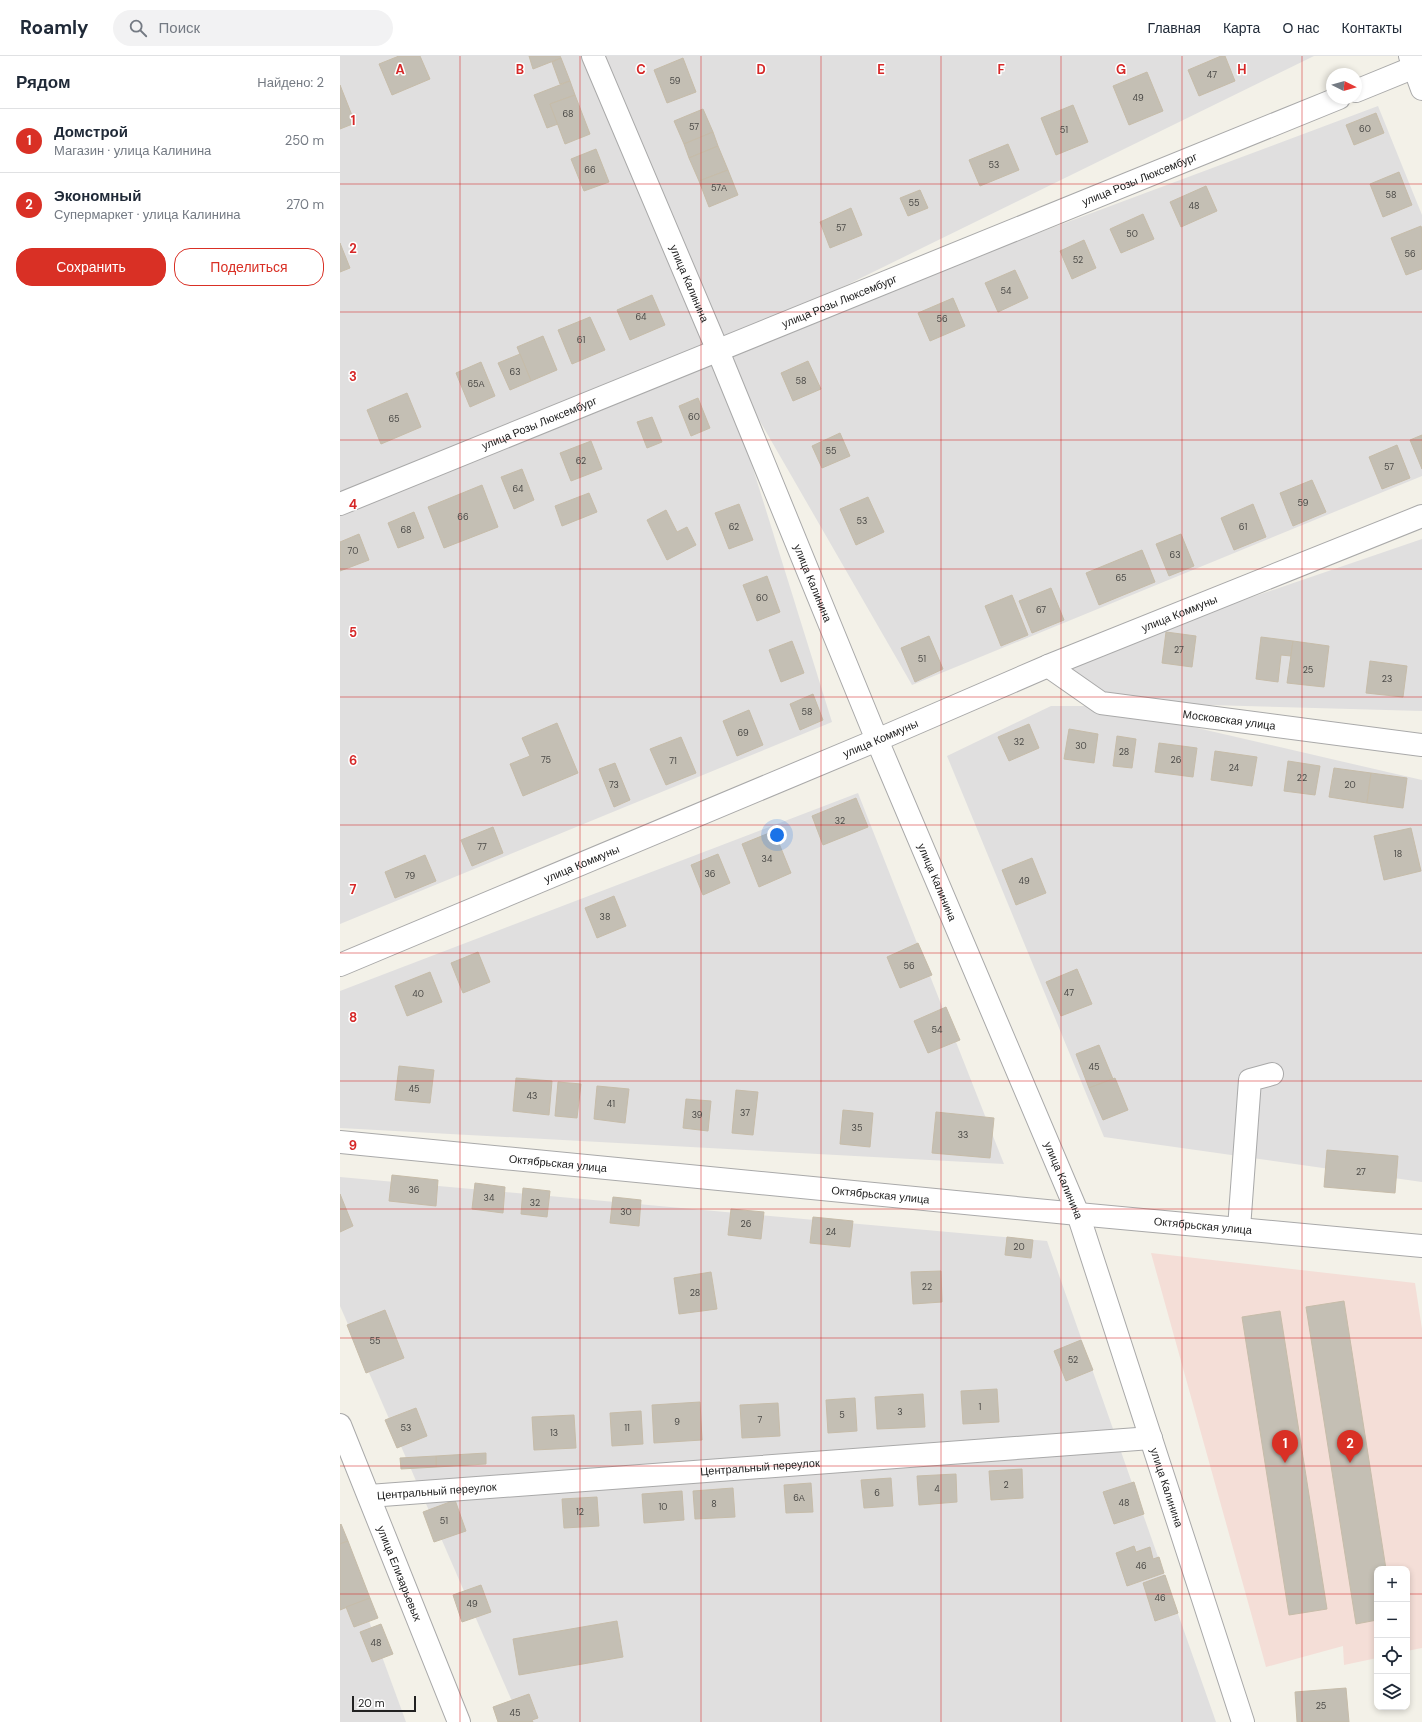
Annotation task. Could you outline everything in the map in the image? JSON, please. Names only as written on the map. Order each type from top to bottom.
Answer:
[{"type":"street","name":"улица Калинина","points":[[593,56],[718,351],[878,740],[1078,1214],[1243,1722]]},
{"type":"street","points":[[1362,88],[1416,63],[1422,89]]},
{"type":"street","name":"улица Розы Люксембург","points":[[340,504],[1326,103]]},
{"type":"street","name":"улица Коммуны","points":[[340,965],[878,740],[1048,666],[1422,516]]},
{"type":"street","name":"Московская улица","points":[[1048,666],[1101,703],[1422,745]]},
{"type":"street","points":[[1239,1228],[1250,1080],[1272,1074]]},
{"type":"street","name":"Октябрьская улица","points":[[340,1142],[1422,1246]]},
{"type":"street","name":"улица Елизарьевых","points":[[340,1424],[459,1722]]},
{"type":"street","name":"Центральный переулок","points":[[369,1496],[1151,1438]]},
{"type":"shaded area","points":[[340,56],[592,56],[716,351],[340,503]]},
{"type":"shaded area","points":[[595,56],[1314,56],[718,348]]},
{"type":"shaded area","points":[[1378,106],[1422,215],[1422,476],[912,685],[720,352]]},
{"type":"shaded area","points":[[717,353],[832,722],[340,924],[340,505]]},
{"type":"shaded area","points":[[1422,539],[1422,711],[1102,702],[1050,666]]},
{"type":"shaded area","points":[[1051,706],[1102,706],[1422,780],[1422,1182],[1104,1137],[947,756]]},
{"type":"shaded area","points":[[858,793],[1004,1164],[340,1128],[340,991]]},
{"type":"shaded area","points":[[340,1177],[1047,1241],[1216,1722],[521,1722],[340,1306]]},
{"type":"shaded area","points":[[1151,1253],[1415,1283],[1422,1329],[1422,1648],[1410,1650],[1410,1566],[1374,1566],[1374,1659],[1344,1665],[1343,1646],[1266,1667]]},
{"type":"shaded area","points":[[340,1542],[406,1722],[340,1722]]},
{"type":"building","points":[[399,56],[420,56],[430,79],[392,95],[379,64]]},
{"type":"building","points":[[529,56],[560,56],[561,58],[533,69]]},
{"type":"building","points":[[1221,56],[1225,56],[1235,81],[1199,96],[1188,70]]},
{"type":"building","points":[[561,58],[570,81],[560,84],[552,62]]},
{"type":"building","points":[[683,58],[696,92],[667,103],[654,70]]},
{"type":"building","points":[[1147,72],[1163,111],[1129,125],[1113,86]]},
{"type":"building","points":[[570,81],[575,95],[550,104],[558,124],[547,128],[534,95]]},
{"type":"building","points":[[340,85],[355,123],[340,129]]},
{"type":"building","points":[[575,95],[590,134],[565,144],[550,104]]},
{"type":"building","points":[[1073,105],[1088,142],[1056,155],[1041,118]]},
{"type":"building","points":[[703,109],[713,132],[684,144],[674,121]]},
{"type":"building","points":[[1376,113],[1384,133],[1354,145],[1346,125]]},
{"type":"building","points":[[713,132],[718,146],[689,158],[684,144]]},
{"type":"building","points":[[1008,144],[1019,170],[980,186],[969,160]]},
{"type":"building","points":[[718,146],[728,170],[699,181],[689,158]]},
{"type":"building","points":[[596,149],[609,182],[584,191],[571,159]]},
{"type":"building","points":[[728,170],[738,195],[709,207],[699,181]]},
{"type":"building","points":[[1399,172],[1412,205],[1383,217],[1370,184]]},
{"type":"building","points":[[1206,186],[1217,211],[1181,227],[1170,202]]},
{"type":"building","points":[[920,190],[928,208],[908,216],[900,198]]},
{"type":"building","points":[[851,208],[862,235],[830,248],[820,222]]},
{"type":"building","points":[[1143,214],[1154,239],[1121,253],[1110,229]]},
{"type":"building","points":[[1421,226],[1422,269],[1406,275],[1391,238]]},
{"type":"building","points":[[1084,240],[1096,268],[1072,279],[1060,251]]},
{"type":"building","points":[[340,243],[350,268],[340,272]]},
{"type":"building","points":[[1015,270],[1028,298],[998,312],[985,283]]},
{"type":"building","points":[[652,295],[665,325],[630,340],[617,310]]},
{"type":"building","points":[[953,298],[965,326],[930,341],[918,313]]},
{"type":"building","points":[[590,317],[605,350],[572,364],[558,330]]},
{"type":"building","points":[[543,336],[557,370],[531,381],[517,347]]},
{"type":"building","points":[[520,354],[531,381],[510,390],[498,363]]},
{"type":"building","points":[[808,361],[821,389],[793,401],[781,373]]},
{"type":"building","points":[[481,362],[495,396],[470,407],[456,373]]},
{"type":"building","points":[[407,393],[421,427],[381,444],[367,410]]},
{"type":"building","points":[[698,398],[710,428],[691,436],[679,406]]},
{"type":"building","points":[[652,417],[662,442],[647,448],[637,422]]},
{"type":"building","points":[[840,433],[850,456],[822,468],[812,446]]},
{"type":"building","points":[[1422,435],[1422,469],[1410,440]]},
{"type":"building","points":[[591,441],[602,469],[571,481],[560,453]]},
{"type":"building","points":[[1397,445],[1410,478],[1382,489],[1369,457]]},
{"type":"building","points":[[522,469],[534,500],[514,509],[501,477]]},
{"type":"building","points":[[1312,480],[1326,512],[1293,526],[1280,493]]},
{"type":"building","points":[[482,485],[498,527],[444,548],[428,507]]},
{"type":"building","points":[[589,493],[597,512],[562,526],[555,506]]},
{"type":"building","points":[[868,497],[884,532],[856,545],[840,509]]},
{"type":"building","points":[[739,504],[753,540],[729,549],[715,513]]},
{"type":"building","points":[[1253,504],[1266,537],[1234,550],[1221,518]]},
{"type":"building","points":[[666,510],[677,532],[687,527],[696,545],[667,560],[647,520]]},
{"type":"building","points":[[414,512],[424,538],[398,548],[388,523]]},
{"type":"building","points":[[359,534],[369,560],[340,571],[340,542]]},
{"type":"building","points":[[1181,534],[1194,566],[1169,576],[1156,544]]},
{"type":"building","points":[[1142,550],[1155,582],[1099,605],[1086,573]]},
{"type":"building","points":[[767,576],[780,612],[757,621],[743,585]]},
{"type":"building","points":[[1051,588],[1064,620],[1032,633],[1019,601]]},
{"type":"building","points":[[1012,595],[1028,635],[1001,646],[985,606]]},
{"type":"building","points":[[1166,632],[1196,636],[1192,667],[1162,663]]},
{"type":"building","points":[[929,636],[943,669],[915,682],[901,648]]},
{"type":"building","points":[[1261,637],[1293,641],[1291,656],[1281,655],[1278,682],[1256,679]]},
{"type":"building","points":[[792,641],[804,673],[781,682],[769,650]]},
{"type":"building","points":[[1293,641],[1329,646],[1324,687],[1287,683]]},
{"type":"building","points":[[1370,661],[1407,666],[1403,697],[1366,693]]},
{"type":"building","points":[[813,694],[823,720],[800,730],[790,704]]},
{"type":"building","points":[[749,710],[763,745],[737,756],[723,721]]},
{"type":"building","points":[[557,723],[578,773],[523,796],[510,764],[530,756],[522,738]]},
{"type":"building","points":[[1029,724],[1039,748],[1009,761],[998,737]]},
{"type":"building","points":[[1069,729],[1098,734],[1094,763],[1064,759]]},
{"type":"building","points":[[1117,736],[1136,739],[1132,768],[1113,766]]},
{"type":"building","points":[[681,737],[696,773],[666,785],[650,749]]},
{"type":"building","points":[[1159,743],[1197,748],[1193,777],[1155,772]]},
{"type":"building","points":[[1215,751],[1257,757],[1252,786],[1211,780]]},
{"type":"building","points":[[1288,761],[1320,766],[1315,795],[1284,791]]},
{"type":"building","points":[[615,763],[630,800],[614,807],[599,769]]},
{"type":"building","points":[[1334,768],[1371,773],[1367,803],[1329,797]]},
{"type":"building","points":[[1371,773],[1407,778],[1403,808],[1367,803]]},
{"type":"building","points":[[856,798],[868,827],[823,845],[812,816]]},
{"type":"building","points":[[493,827],[503,853],[472,866],[461,840]]},
{"type":"building","points":[[1411,828],[1421,871],[1384,880],[1374,836]]},
{"type":"building","points":[[774,831],[791,873],[759,887],[742,844]]},
{"type":"building","points":[[718,854],[730,883],[703,895],[691,865]]},
{"type":"building","points":[[425,855],[436,881],[395,898],[385,872]]},
{"type":"building","points":[[1032,858],[1046,893],[1016,905],[1002,870]]},
{"type":"building","points":[[614,896],[626,926],[597,938],[585,908]]},
{"type":"building","points":[[918,943],[932,975],[900,988],[887,957]]},
{"type":"building","points":[[478,952],[490,982],[463,993],[451,963]]},
{"type":"building","points":[[1077,969],[1092,1004],[1061,1016],[1046,982]]},
{"type":"building","points":[[430,972],[442,1002],[407,1016],[395,986]]},
{"type":"building","points":[[946,1007],[960,1040],[928,1053],[914,1021]]},
{"type":"building","points":[[1099,1045],[1113,1079],[1089,1088],[1076,1054]]},
{"type":"building","points":[[399,1066],[434,1070],[430,1103],[395,1100]]},
{"type":"building","points":[[516,1078],[552,1081],[549,1115],[513,1111]]},
{"type":"building","points":[[1115,1078],[1128,1110],[1103,1120],[1089,1088]]},
{"type":"building","points":[[558,1082],[581,1084],[577,1118],[555,1116]]},
{"type":"building","points":[[597,1086],[629,1089],[625,1123],[594,1119]]},
{"type":"building","points":[[736,1090],[758,1092],[753,1135],[732,1133]]},
{"type":"building","points":[[686,1099],[711,1101],[708,1131],[683,1128]]},
{"type":"building","points":[[843,1110],[873,1113],[870,1147],[840,1144]]},
{"type":"building","points":[[936,1112],[994,1118],[990,1158],[932,1153]]},
{"type":"building","points":[[1327,1150],[1398,1156],[1395,1193],[1324,1187]]},
{"type":"building","points":[[392,1175],[438,1180],[436,1206],[389,1201]]},
{"type":"building","points":[[475,1183],[505,1187],[503,1213],[472,1209]]},
{"type":"building","points":[[523,1188],[550,1191],[547,1217],[521,1214]]},
{"type":"building","points":[[340,1194],[353,1226],[340,1232]]},
{"type":"building","points":[[613,1197],[641,1200],[639,1226],[610,1223]]},
{"type":"building","points":[[731,1209],[764,1212],[761,1239],[728,1235]]},
{"type":"building","points":[[813,1217],[853,1221],[850,1247],[810,1243]]},
{"type":"building","points":[[1007,1237],[1033,1240],[1031,1258],[1005,1255]]},
{"type":"building","points":[[941,1271],[942,1302],[913,1304],[911,1272]]},
{"type":"building","points":[[711,1272],[717,1309],[679,1314],[674,1278]]},
{"type":"building","points":[[1344,1301],[1386,1566],[1374,1566],[1374,1621],[1356,1624],[1306,1307]]},
{"type":"building","points":[[385,1310],[404,1358],[366,1373],[347,1325]]},
{"type":"building","points":[[1280,1311],[1327,1609],[1289,1615],[1242,1317]]},
{"type":"building","points":[[1081,1340],[1093,1370],[1066,1381],[1054,1351]]},
{"type":"building","points":[[997,1389],[999,1422],[963,1424],[961,1391]]},
{"type":"building","points":[[923,1394],[925,1427],[877,1429],[875,1397]]},
{"type":"building","points":[[855,1398],[857,1431],[828,1433],[826,1400]]},
{"type":"building","points":[[700,1402],[702,1440],[654,1443],[652,1405]]},
{"type":"building","points":[[778,1403],[780,1436],[742,1438],[740,1405]]},
{"type":"building","points":[[416,1408],[427,1436],[397,1448],[385,1420]]},
{"type":"building","points":[[641,1411],[643,1444],[612,1446],[610,1413]]},
{"type":"building","points":[[574,1415],[576,1448],[534,1450],[532,1417]]},
{"type":"building","points":[[486,1453],[486,1464],[436,1467],[436,1456]]},
{"type":"building","points":[[436,1456],[436,1467],[401,1469],[400,1458]]},
{"type":"building","points":[[1022,1469],[1023,1498],[991,1500],[989,1471]]},
{"type":"building","points":[[956,1474],[957,1502],[919,1505],[917,1476]]},
{"type":"building","points":[[891,1478],[893,1506],[864,1508],[861,1480]]},
{"type":"building","points":[[1134,1482],[1144,1514],[1114,1524],[1103,1492]]},
{"type":"building","points":[[811,1483],[813,1512],[786,1513],[784,1485]]},
{"type":"building","points":[[733,1488],[735,1517],[695,1519],[693,1491]]},
{"type":"building","points":[[682,1491],[684,1520],[644,1523],[642,1494]]},
{"type":"building","points":[[597,1497],[599,1526],[564,1528],[562,1499]]},
{"type":"building","points":[[455,1500],[466,1531],[434,1542],[423,1512]]},
{"type":"building","points":[[341,1524],[348,1541],[340,1544],[340,1525]]},
{"type":"building","points":[[348,1541],[370,1598],[340,1610],[340,1544]]},
{"type":"building","points":[[1134,1546],[1136,1552],[1150,1547],[1153,1559],[1159,1557],[1164,1573],[1127,1586],[1116,1553]]},
{"type":"building","points":[[1165,1575],[1178,1613],[1155,1621],[1143,1583]]},
{"type":"building","points":[[481,1585],[491,1612],[462,1622],[453,1595]]},
{"type":"building","points":[[370,1598],[378,1618],[354,1627],[346,1607]]},
{"type":"building","points":[[617,1621],[623,1657],[519,1675],[513,1639]]},
{"type":"building","points":[[381,1624],[393,1654],[372,1662],[360,1632]]},
{"type":"building","points":[[1346,1688],[1349,1722],[1297,1722],[1295,1692]]},
{"type":"building","points":[[529,1694],[538,1718],[532,1720],[533,1722],[498,1722],[493,1707]]},
{"type":"place","name":"Домстрой","points":[[1285,1463]]},
{"type":"place","name":"Экономный","points":[[1350,1463]]}]
